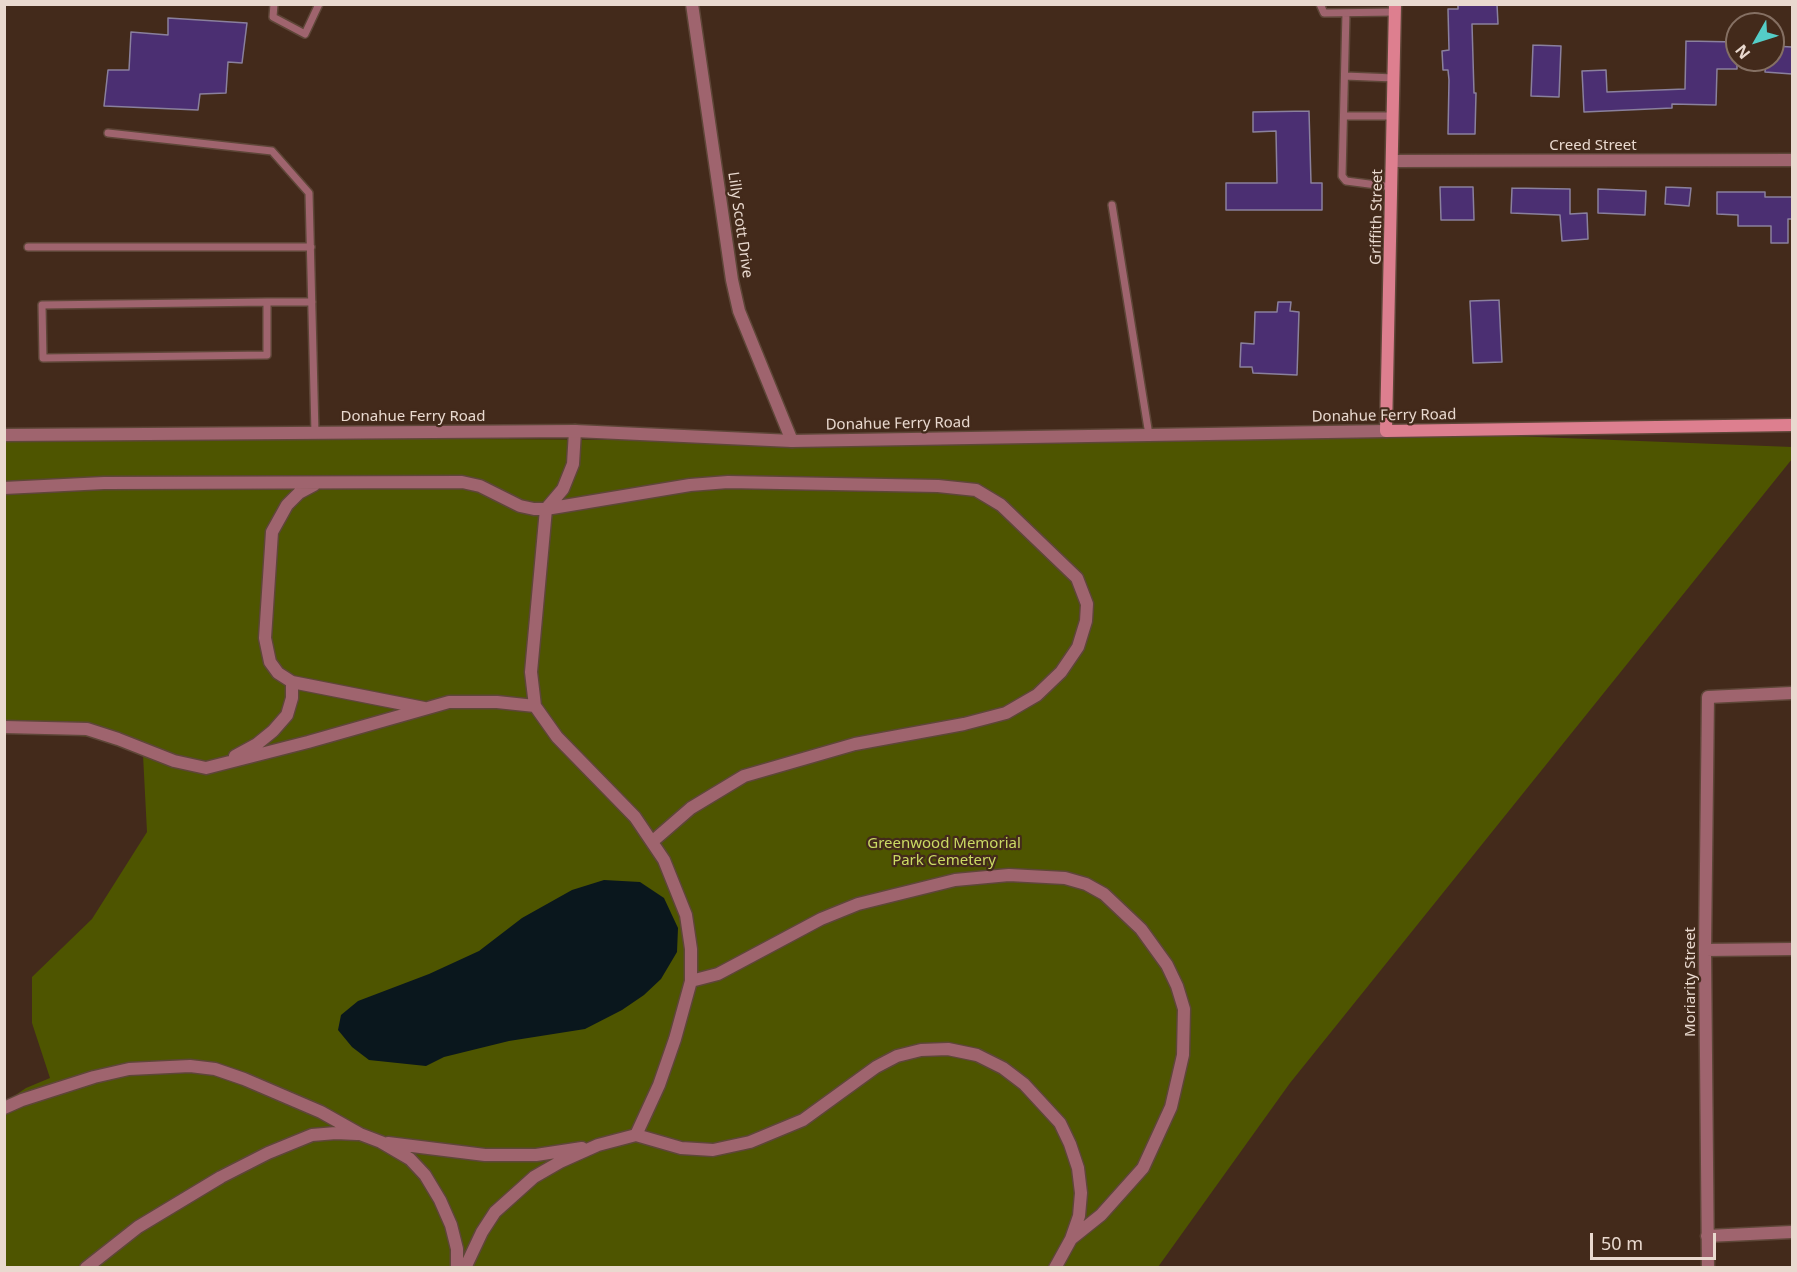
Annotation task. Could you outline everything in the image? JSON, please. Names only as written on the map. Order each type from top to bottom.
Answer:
[{"type":"main road","name":"Griffith Street","points":[[1386,431],[1393,187],[1395,8]]},
{"type":"main road","name":"Donahue Ferry Road","points":[[1386,431],[1792,425]]},
{"type":"street","name":"Lilly Scott Drive","points":[[692,4],[732,280],[740,311],[792,441]]},
{"type":"street","name":"Creed Street","points":[[1393,161],[1792,160]]},
{"type":"street","name":"Donahue Ferry Road","points":[[4,435],[575,431],[792,441],[1386,431]]},
{"type":"street","points":[[575,431],[573,464],[563,489],[546,509],[531,672],[535,706],[557,737],[614,794],[653,841],[676,887],[686,915],[691,949],[691,981],[659,1085],[636,1135]]},
{"type":"street","points":[[4,488],[104,483],[347,481],[462,483],[480,486],[520,506],[546,509],[690,485],[728,482],[938,486],[976,490],[1001,505],[1077,578],[1087,604],[1086,621],[1078,647],[1061,672],[1037,695],[1006,713],[964,724],[855,744],[744,776],[691,808],[653,841]]},
{"type":"street","points":[[318,483],[298,493],[287,506],[272,532],[265,638],[270,662],[278,673],[292,682],[427,709]]},
{"type":"street","points":[[206,768],[257,744],[273,730],[287,715],[292,698],[292,682]]},
{"type":"street","name":"Moriarity Street","points":[[1708,1268],[1706,950],[1708,697],[1792,693]]},
{"type":"street","points":[[4,727],[87,729],[174,761],[206,768],[449,702],[469,701],[535,706]]},
{"type":"street","points":[[691,981],[718,974],[821,919],[858,904],[955,880],[1009,875],[1065,878],[1086,884],[1104,894],[1141,929],[1178,986],[1184,1009],[1183,1055],[1171,1107],[1143,1168],[1101,1215],[1071,1239]]},
{"type":"street","points":[[1706,950],[1792,949]]},
{"type":"street","points":[[465,1268],[482,1232],[495,1212],[534,1177],[560,1162],[598,1146],[636,1135],[681,1148],[713,1150],[750,1142],[803,1120],[876,1067],[897,1056],[921,1050],[948,1049],[977,1055],[1003,1068],[1024,1084],[1060,1123],[1078,1168],[1081,1193],[1079,1216],[1071,1239],[1055,1268]]},
{"type":"street","points":[[4,1108],[94,1077],[129,1070],[190,1066],[215,1069],[244,1079],[321,1112],[410,1159],[425,1175],[451,1225],[457,1249],[457,1268]]},
{"type":"street","points":[[86,1268],[155,1216],[221,1177],[268,1153],[312,1135],[360,1134]]},
{"type":"street","points":[[381,1142],[485,1155],[536,1155],[598,1146]]},
{"type":"street","points":[[1707,1236],[1792,1232]]},
{"type":"lane","points":[[274,4],[273,17],[305,34],[319,4]]},
{"type":"lane","points":[[1320,4],[1324,13],[1395,8]]},
{"type":"lane","points":[[1346,13],[1341,176],[1346,181],[1393,187]]},
{"type":"lane","points":[[1345,76],[1394,78]]},
{"type":"lane","points":[[1344,116],[1394,116]]},
{"type":"lane","points":[[108,133],[272,151],[309,193],[315,433]]},
{"type":"lane","points":[[1112,205],[1149,435]]},
{"type":"lane","points":[[27,248],[311,247]]},
{"type":"lane","points":[[267,302],[267,356],[44,358],[42,305],[267,302],[312,302]]},
{"type":"green space","name":"Greenwood Memorial Park Cemetery","points":[[1386,431],[1792,447],[1792,459],[1290,1083],[1158,1267],[5,1268],[5,1102],[26,1088],[50,1078],[32,1023],[32,977],[92,919],[147,832],[143,755],[93,737],[5,731],[5,436],[792,441]]},
{"type":"shaded area","points":[[604,880],[640,882],[664,898],[678,928],[677,952],[661,979],[644,995],[622,1010],[585,1029],[509,1041],[444,1057],[426,1066],[369,1060],[352,1047],[338,1030],[341,1015],[358,1001],[429,974],[479,951],[522,918],[572,890]]},
{"type":"building","points":[[1458,4],[1497,4],[1498,24],[1472,24],[1474,93],[1476,93],[1475,134],[1448,134],[1449,80],[1448,70],[1443,70],[1442,51],[1449,50],[1448,9],[1458,9]]},
{"type":"building","points":[[168,18],[247,23],[242,63],[228,62],[226,93],[200,94],[198,110],[104,106],[108,70],[129,70],[131,32],[168,35]]},
{"type":"building","points":[[1686,41],[1725,42],[1725,69],[1717,69],[1716,105],[1672,104],[1672,108],[1584,112],[1582,71],[1606,70],[1607,92],[1685,89]]},
{"type":"building","points":[[1533,45],[1561,46],[1559,97],[1531,96]]},
{"type":"building","points":[[1785,47],[1792,47],[1792,74],[1765,72],[1785,72]]},
{"type":"building","points":[[1309,111],[1311,183],[1322,183],[1322,210],[1226,210],[1226,183],[1277,183],[1276,131],[1253,132],[1253,112]]},
{"type":"building","points":[[1440,187],[1473,187],[1474,220],[1441,220]]},
{"type":"building","points":[[1666,187],[1691,188],[1689,206],[1665,204]]},
{"type":"building","points":[[1512,188],[1570,189],[1570,214],[1587,213],[1588,239],[1562,241],[1560,215],[1511,213]]},
{"type":"building","points":[[1598,189],[1646,191],[1645,215],[1598,213]]},
{"type":"building","points":[[1717,192],[1765,192],[1765,197],[1792,197],[1792,219],[1788,219],[1788,243],[1771,243],[1771,226],[1738,226],[1738,215],[1717,214]]},
{"type":"building","points":[[1499,300],[1502,362],[1473,363],[1470,301]]},
{"type":"building","points":[[1278,302],[1291,302],[1290,311],[1299,312],[1297,375],[1253,373],[1252,367],[1240,367],[1241,343],[1254,344],[1255,312],[1277,312]]}]
